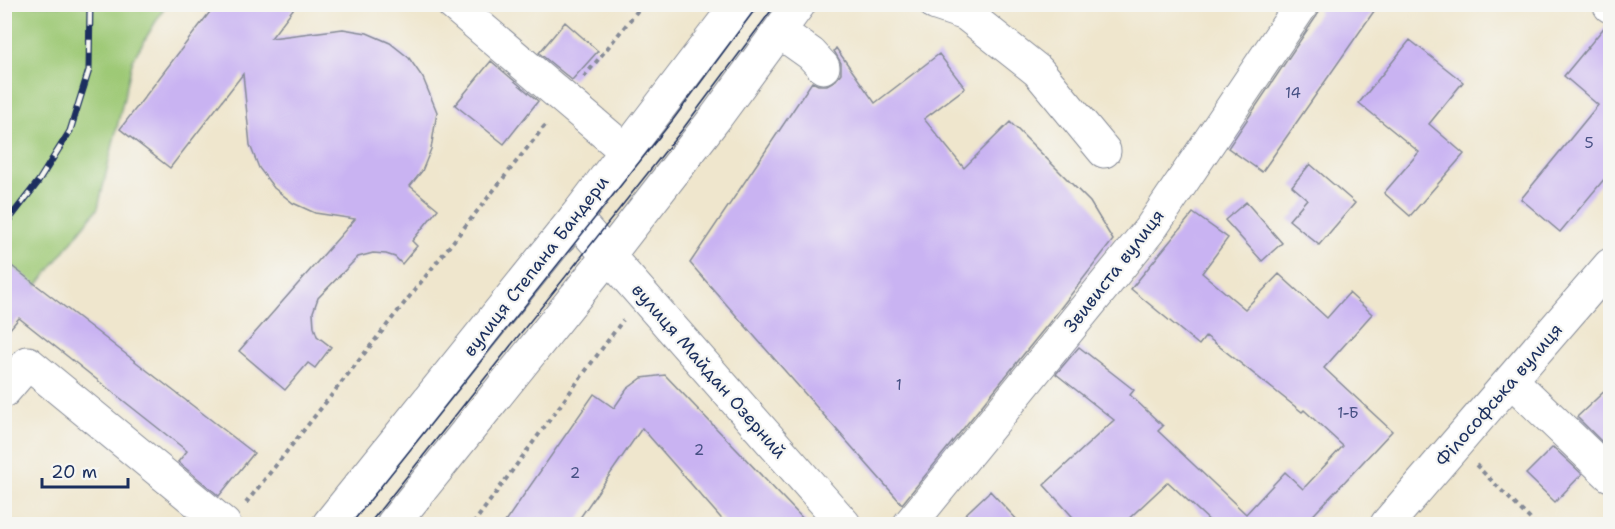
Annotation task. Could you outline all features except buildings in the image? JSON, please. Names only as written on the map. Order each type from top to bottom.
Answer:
[{"type":"street","points":[[453,4],[626,151]]},
{"type":"street","name":"вулиця Степана Бандери","points":[[329,525],[575,218],[738,4]]},
{"type":"street","points":[[393,525],[608,256],[780,32],[798,4]]},
{"type":"street","name":"Звивиста вулиця","points":[[910,525],[1151,228],[1302,4]]},
{"type":"street","points":[[960,8],[1038,71],[1104,151]]},
{"type":"street","points":[[780,32],[811,54],[823,67]]},
{"type":"street","name":"вулиця Майдан Озерний","points":[[575,218],[844,525]]},
{"type":"street","name":"Філософська вулиця","points":[[1388,525],[1611,265]]},
{"type":"street","points":[[4,391],[28,363],[234,515]]},
{"type":"street","points":[[1511,380],[1611,475]]},
{"type":"path","points":[[234,515],[643,4]]},
{"type":"path","points":[[473,525],[642,294]]},
{"type":"path","points":[[1455,445],[1535,525]]},
{"type":"green space","points":[[5,5],[166,5],[133,59],[98,208],[5,327]]},
{"type":"tram line","points":[[351,524],[672,121],[759,4]]},
{"type":"tram line","points":[[369,524],[682,130],[776,4]]},
{"type":"railway","points":[[4,226],[38,182],[70,131],[89,70],[90,4]]}]
